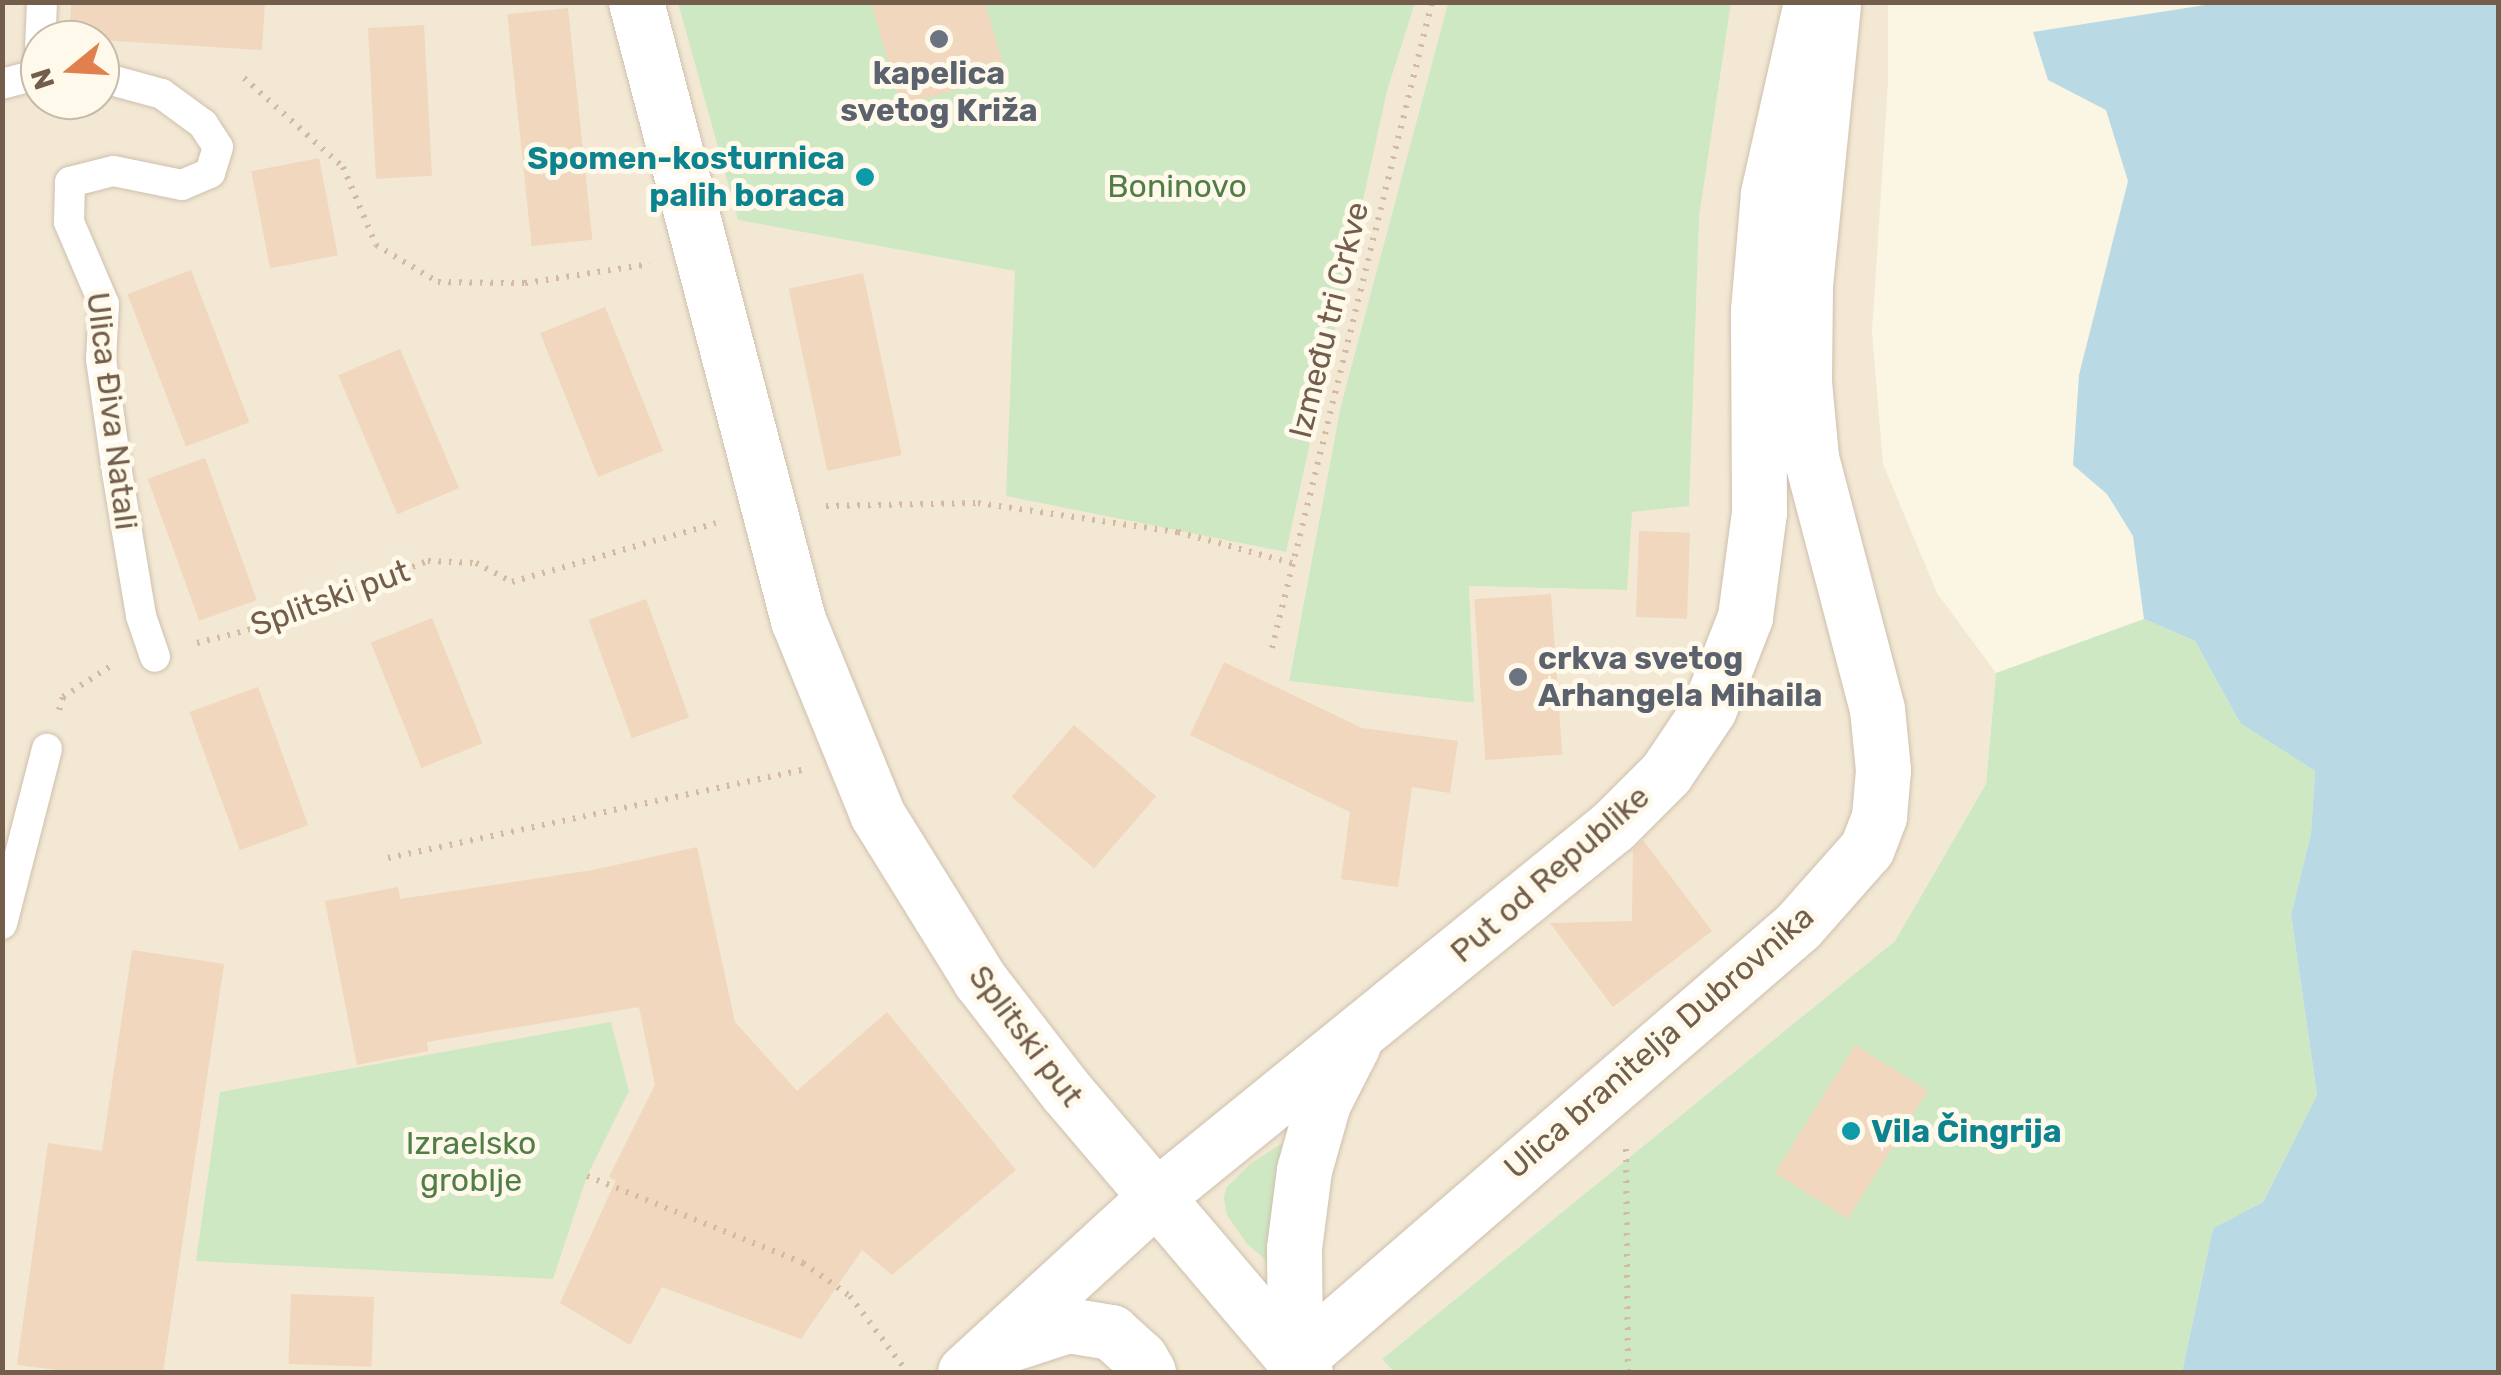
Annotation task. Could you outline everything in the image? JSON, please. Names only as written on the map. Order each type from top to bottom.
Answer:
[{"type":"street","name":"Splitski put","points":[[636,2],[798,620],[852,760],[903,859],[980,980],[1065,1090],[1157,1196],[1294,1368]]},
{"type":"street","name":"Put od Republike","points":[[980,1360],[1157,1196],[1613,826],[1666,773],[1709,710],[1745,617],[1759,512],[1758,310],[1768,192],[1810,2]]},
{"type":"street","name":"Ulica branitelja Dubrovnika","points":[[1294,1368],[1798,926],[1867,848],[1879,816],[1883,770],[1877,709],[1810,457],[1804,382],[1806,285],[1833,2]]},
{"type":"street","points":[[1294,1368],[1292,1285],[1304,1170],[1323,1103],[1360,1033]]},
{"type":"street","points":[[980,1360],[1068,1325],[1111,1332],[1140,1358],[1148,1372]]},
{"type":"lane","name":"Ulica Điva Natali","points":[[120,82],[162,94],[203,124],[218,147],[210,172],[182,185],[113,171],[70,182],[69,222],[104,304],[101,359],[117,472],[141,616],[155,658]]},
{"type":"lane","points":[[2,924],[47,749]]},
{"type":"path","name":"Između tri Crkve","points":[[1272,648],[1432,2]]},
{"type":"path","points":[[244,78],[343,167],[376,245],[438,282],[526,284],[705,254]]},
{"type":"path","name":"Splitski put","points":[[47,749],[63,696],[104,667],[155,658],[256,628],[428,562],[476,563],[512,582],[770,507],[978,503],[1178,532],[1295,564]]},
{"type":"path","points":[[388,858],[852,760]]},
{"type":"path","points":[[1625,1133],[1628,1372]]},
{"type":"path","points":[[587,1176],[803,1263],[850,1296],[907,1372]]},
{"type":"shaded area","points":[[3,3],[678,3],[738,220],[1015,271],[1285,551],[1387,91],[1415,3],[1448,3],[1341,405],[1289,680],[1473,703],[1469,586],[1626,590],[1631,512],[1699,218],[1731,3],[1888,3],[1888,83],[1872,332],[1883,464],[1937,593],[1996,673],[1986,784],[1895,941],[1382,1359],[1394,1372],[3,1372]]},
{"type":"green space","name":"Boninovo","points":[[678,3],[1415,3],[1387,91],[1286,552],[1006,496],[1015,271],[738,220]]},
{"type":"green space","points":[[1448,3],[1731,3],[1699,218],[1689,506],[1632,512],[1627,590],[1469,586],[1474,703],[1289,681],[1341,405]]},
{"type":"green space","points":[[2144,619],[2195,641],[2240,723],[2315,771],[2311,833],[2291,915],[2317,1095],[2263,1202],[2213,1228],[2182,1372],[1394,1372],[1382,1359],[1895,941],[1986,784],[1996,673]]},
{"type":"green space","name":"Izraelsko groblje","points":[[611,1022],[629,1091],[587,1176],[553,1279],[196,1261],[220,1092]]},
{"type":"green space","points":[[1279,1145],[1288,1145],[1271,1264],[1247,1244],[1227,1215],[1224,1198],[1226,1188],[1250,1164]]},
{"type":"water","points":[[2218,3],[2498,3],[2498,1372],[2182,1372],[2213,1228],[2263,1202],[2317,1095],[2291,915],[2311,833],[2315,771],[2240,723],[2195,641],[2144,619],[2133,536],[2107,494],[2073,465],[2079,375],[2128,181],[2106,110],[2048,80],[2033,32]]},
{"type":"building","points":[[71,2],[265,2],[262,50],[120,41],[120,20],[70,20]]},
{"type":"building","name":"kapelica svetog Križa","points":[[871,2],[985,2],[1006,75],[901,106]]},
{"type":"building","points":[[568,8],[592,240],[532,246],[507,14]]},
{"type":"building","points":[[424,25],[432,176],[376,179],[368,28]]},
{"type":"building","points":[[319,158],[338,255],[270,268],[251,171]]},
{"type":"building","points":[[191,270],[249,422],[186,447],[128,294]]},
{"type":"building","points":[[863,273],[902,455],[827,471],[789,289]]},
{"type":"building","points":[[605,307],[663,451],[598,477],[540,333]]},
{"type":"building","points":[[400,349],[459,488],[397,514],[338,375]]},
{"type":"building","points":[[205,458],[257,600],[199,621],[148,479]]},
{"type":"building","points":[[1639,531],[1690,533],[1687,619],[1636,617]]},
{"type":"building","name":"crkva svetog Arhangela Mihaila","points":[[1551,594],[1562,755],[1485,760],[1474,599]]},
{"type":"building","points":[[646,599],[689,717],[632,738],[589,620]]},
{"type":"building","points":[[432,618],[483,743],[421,768],[371,643]]},
{"type":"building","points":[[1224,662],[1362,728],[1458,741],[1450,793],[1412,787],[1398,887],[1341,879],[1350,812],[1190,735]]},
{"type":"building","points":[[258,687],[308,825],[240,850],[189,712]]},
{"type":"building","points":[[1074,725],[1156,797],[1094,868],[1012,797]]},
{"type":"building","points":[[1643,840],[1712,931],[1613,1007],[1550,923],[1632,921],[1633,850]]},
{"type":"building","points":[[697,847],[735,1022],[797,1091],[887,1012],[1016,1170],[892,1275],[862,1250],[801,1339],[662,1287],[630,1345],[560,1303],[616,1180],[609,1177],[655,1085],[639,1007],[427,1042],[428,1051],[357,1065],[325,901],[398,887],[400,899],[593,870]]},
{"type":"building","points":[[132,950],[224,964],[163,1372],[74,1372],[17,1365],[48,1143],[102,1151]]},
{"type":"building","name":"Vila Čingrija","points":[[1855,1045],[1928,1091],[1848,1219],[1775,1173]]},
{"type":"building","points":[[291,1294],[374,1297],[372,1367],[289,1364]]},
{"type":"place","name":"kapelica svetog Križa","points":[[939,39]]},
{"type":"place","name":"Spomen-kosturnica palih boraca","points":[[865,177]]},
{"type":"place","name":"crkva svetog Arhangela Mihaila","points":[[1518,677]]},
{"type":"place","name":"Vila Čingrija","points":[[1851,1131]]}]
